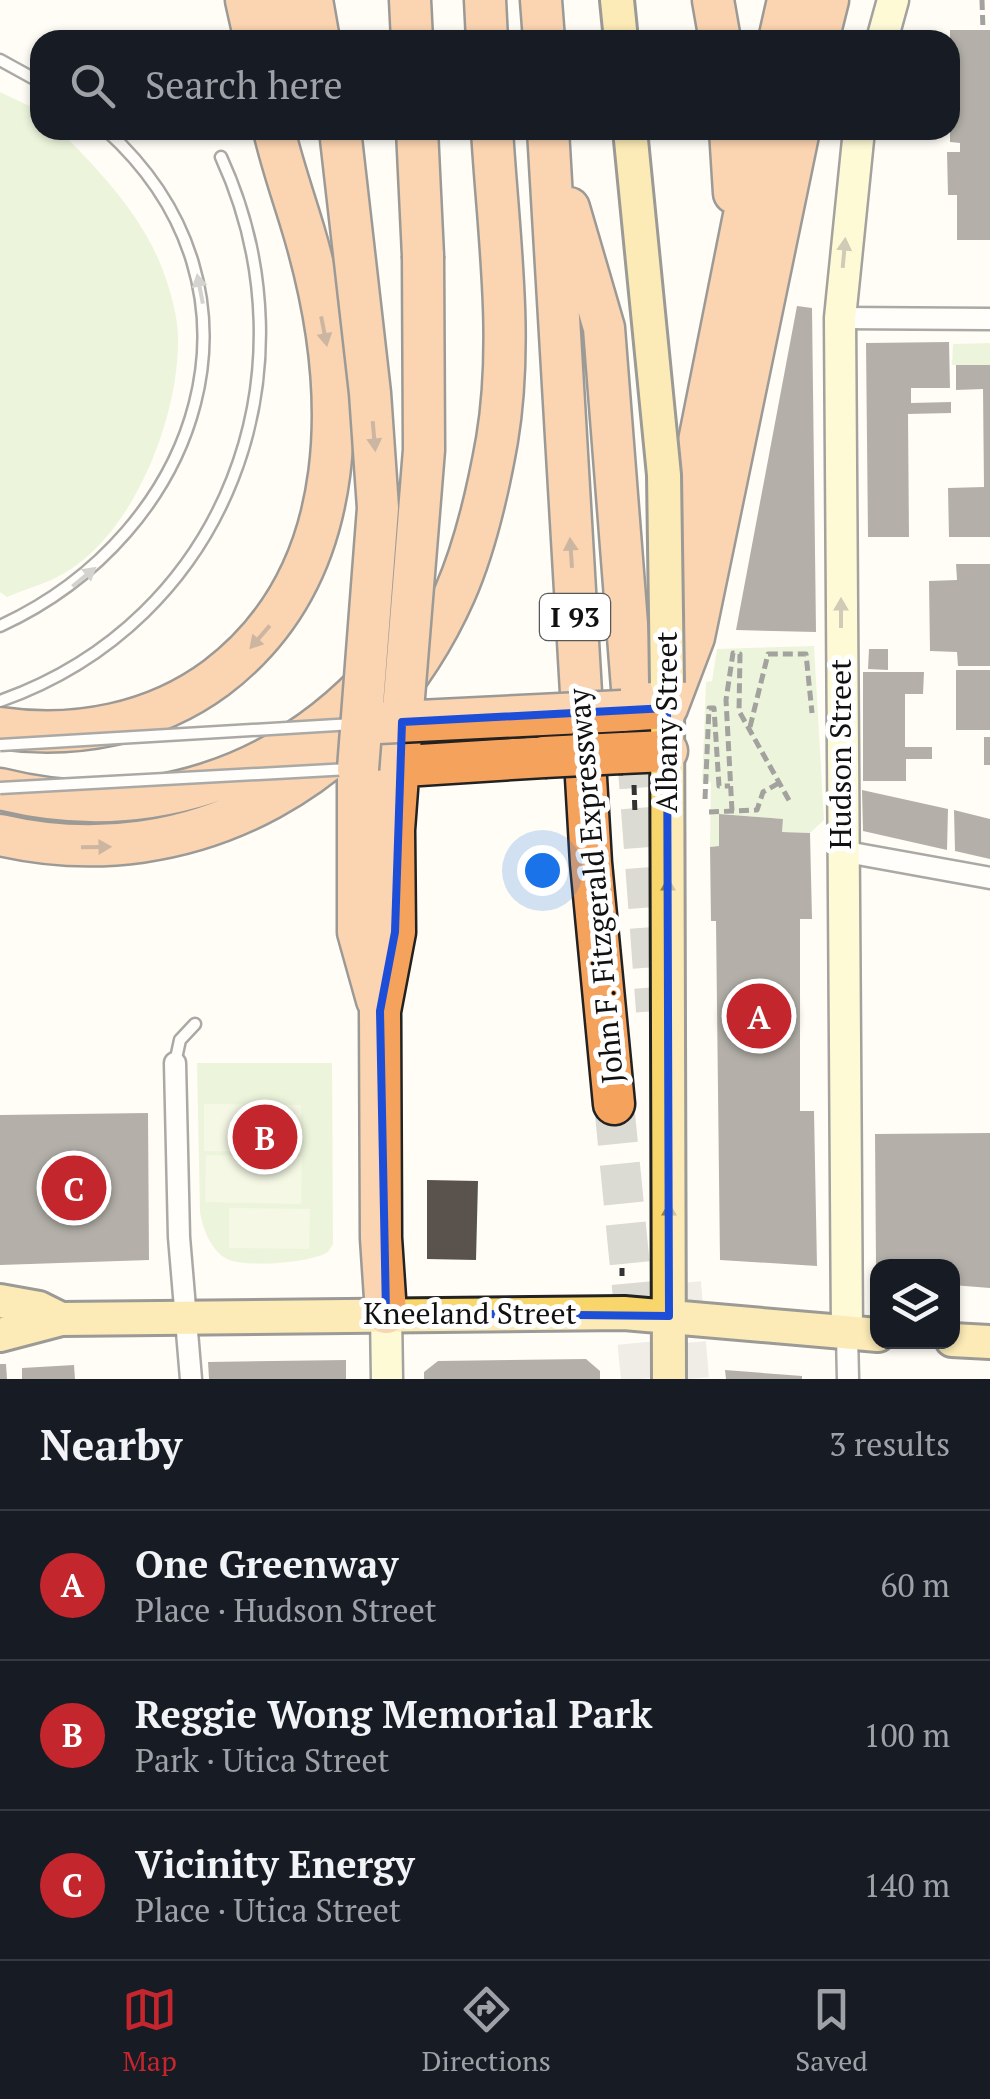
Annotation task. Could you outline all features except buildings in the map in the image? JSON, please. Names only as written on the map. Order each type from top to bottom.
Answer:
[{"type":"highway","points":[[246,0],[252,30]]},
{"type":"highway","points":[[281,0],[286,30]]},
{"type":"highway","points":[[312,0],[317,30]]},
{"type":"highway","points":[[336,0],[338,30]]},
{"type":"highway","points":[[410,0],[412,30]]},
{"type":"highway","points":[[485,0],[486,30]]},
{"type":"highway","points":[[541,0],[543,30]]},
{"type":"highway","points":[[713,0],[718,30]]},
{"type":"highway","points":[[781,30],[788,0]]},
{"type":"highway","points":[[820,30],[828,0]]},
{"type":"highway","points":[[0,728],[71,731],[118,724],[164,709],[206,685],[242,656],[285,604],[319,532],[333,449],[328,354],[306,235],[277,140]]},
{"type":"highway","points":[[301,140],[306,235]]},
{"type":"highway","points":[[341,140],[373,420],[378,508],[359,724],[358,932],[380,1011]]},
{"type":"highway","points":[[386,1314],[380,1011],[395,932],[398,766],[426,404],[417,140]]},
{"type":"highway","points":[[0,834],[80,848],[173,838],[246,812],[320,765],[388,697],[440,621],[464,569],[492,466],[503,369],[492,140]]},
{"type":"highway","name":"John F. Fitzgerald Expressway","points":[[548,140],[590,850],[614,1104]]},
{"type":"highway","points":[[550,140],[604,328],[654,693]]},
{"type":"highway","points":[[731,140],[739,252]]},
{"type":"highway","points":[[654,693],[672,577],[759,140]]},
{"type":"highway","points":[[359,724],[654,693],[694,637],[797,140]]},
{"type":"highway","points":[[0,788],[73,803],[155,799],[217,780],[313,728],[360,692],[407,636],[456,556],[492,466]]},
{"type":"highway","points":[[358,769],[668,750]]},
{"type":"main road","points":[[616,0],[620,30]]},
{"type":"main road","points":[[885,30],[893,0]]},
{"type":"main road","name":"Albany Street","points":[[631,140],[664,475],[654,693],[668,750],[670,1379]]},
{"type":"main road","name":"Hudson Street","points":[[859,140],[840,318],[841,851],[862,1335]]},
{"type":"main road","name":"Kneeland Street","points":[[0,1301],[26,1304],[62,1319]]},
{"type":"main road","points":[[386,1314],[387,1379]]},
{"type":"main road","name":"Kneeland Street","points":[[0,1335],[62,1319],[386,1314],[669,1316],[862,1335]]},
{"type":"main road","points":[[960,1340],[990,1342]]},
{"type":"street","points":[[840,318],[990,318]]},
{"type":"street","points":[[841,851],[990,878]]},
{"type":"street","points":[[174,1063],[179,1237],[191,1379]]},
{"type":"street","name":"Hudson Street","points":[[848,1379],[862,1335]]},
{"type":"lane","points":[[0,60],[30,76]]},
{"type":"lane","points":[[0,626],[68,590],[114,549],[170,468],[194,407],[204,342],[198,278],[187,244],[156,187],[115,140]]},
{"type":"lane","points":[[0,701],[55,678],[108,643],[157,599],[197,550],[234,478],[251,421],[260,343],[258,285],[248,230],[221,157]]},
{"type":"lane","points":[[0,744],[359,724]]},
{"type":"lane","points":[[0,788],[358,769]]},
{"type":"lane","points":[[174,1063],[180,1040],[196,1024]]},
{"type":"path","points":[[982,0],[983,30]]},
{"type":"path","points":[[732,811],[726,700],[733,653],[740,654],[739,710],[790,802]]},
{"type":"path","points":[[750,727],[768,654],[806,654],[813,724]]},
{"type":"path","points":[[705,799],[709,708],[714,708],[720,786],[730,786]]},
{"type":"path","points":[[709,812],[757,810],[762,792],[779,782]]},
{"type":"highlighted area","points":[[667,708],[669,1316],[386,1313],[380,1011],[395,932],[402,722]]},
{"type":"green space","points":[[0,92],[30,106],[30,140],[69,140],[129,209],[163,271],[178,336],[177,367],[161,435],[132,502],[112,531],[89,555],[56,578],[7,597],[0,592]]},
{"type":"green space","points":[[990,343],[990,365],[952,365],[953,344]]},
{"type":"green space","points":[[814,646],[824,820],[810,833],[782,832],[783,819],[719,814],[719,846],[710,847],[711,782],[702,782],[706,682],[712,681],[717,649]]},
{"type":"green space","points":[[197,1063],[332,1063],[333,1244],[328,1252],[262,1264],[227,1259],[212,1245],[200,1212]]},
{"type":"green space","points":[[204,1104],[301,1105],[300,1152],[204,1151]]},
{"type":"green space","points":[[206,1155],[302,1157],[301,1204],[205,1202]]},
{"type":"green space","points":[[229,1208],[310,1209],[309,1249],[229,1248]]},
{"type":"tunnel","points":[[632,688],[656,1011]]},
{"type":"tunnel","points":[[614,1104],[641,1379]]},
{"type":"tunnel","points":[[681,1283],[689,1379]]},
{"type":"place","name":"One Greenway","points":[[759,1016]]},
{"type":"place","name":"Reggie Wong Memorial Park","points":[[265,1137]]},
{"type":"place","name":"Vicinity Energy","points":[[74,1188]]}]
